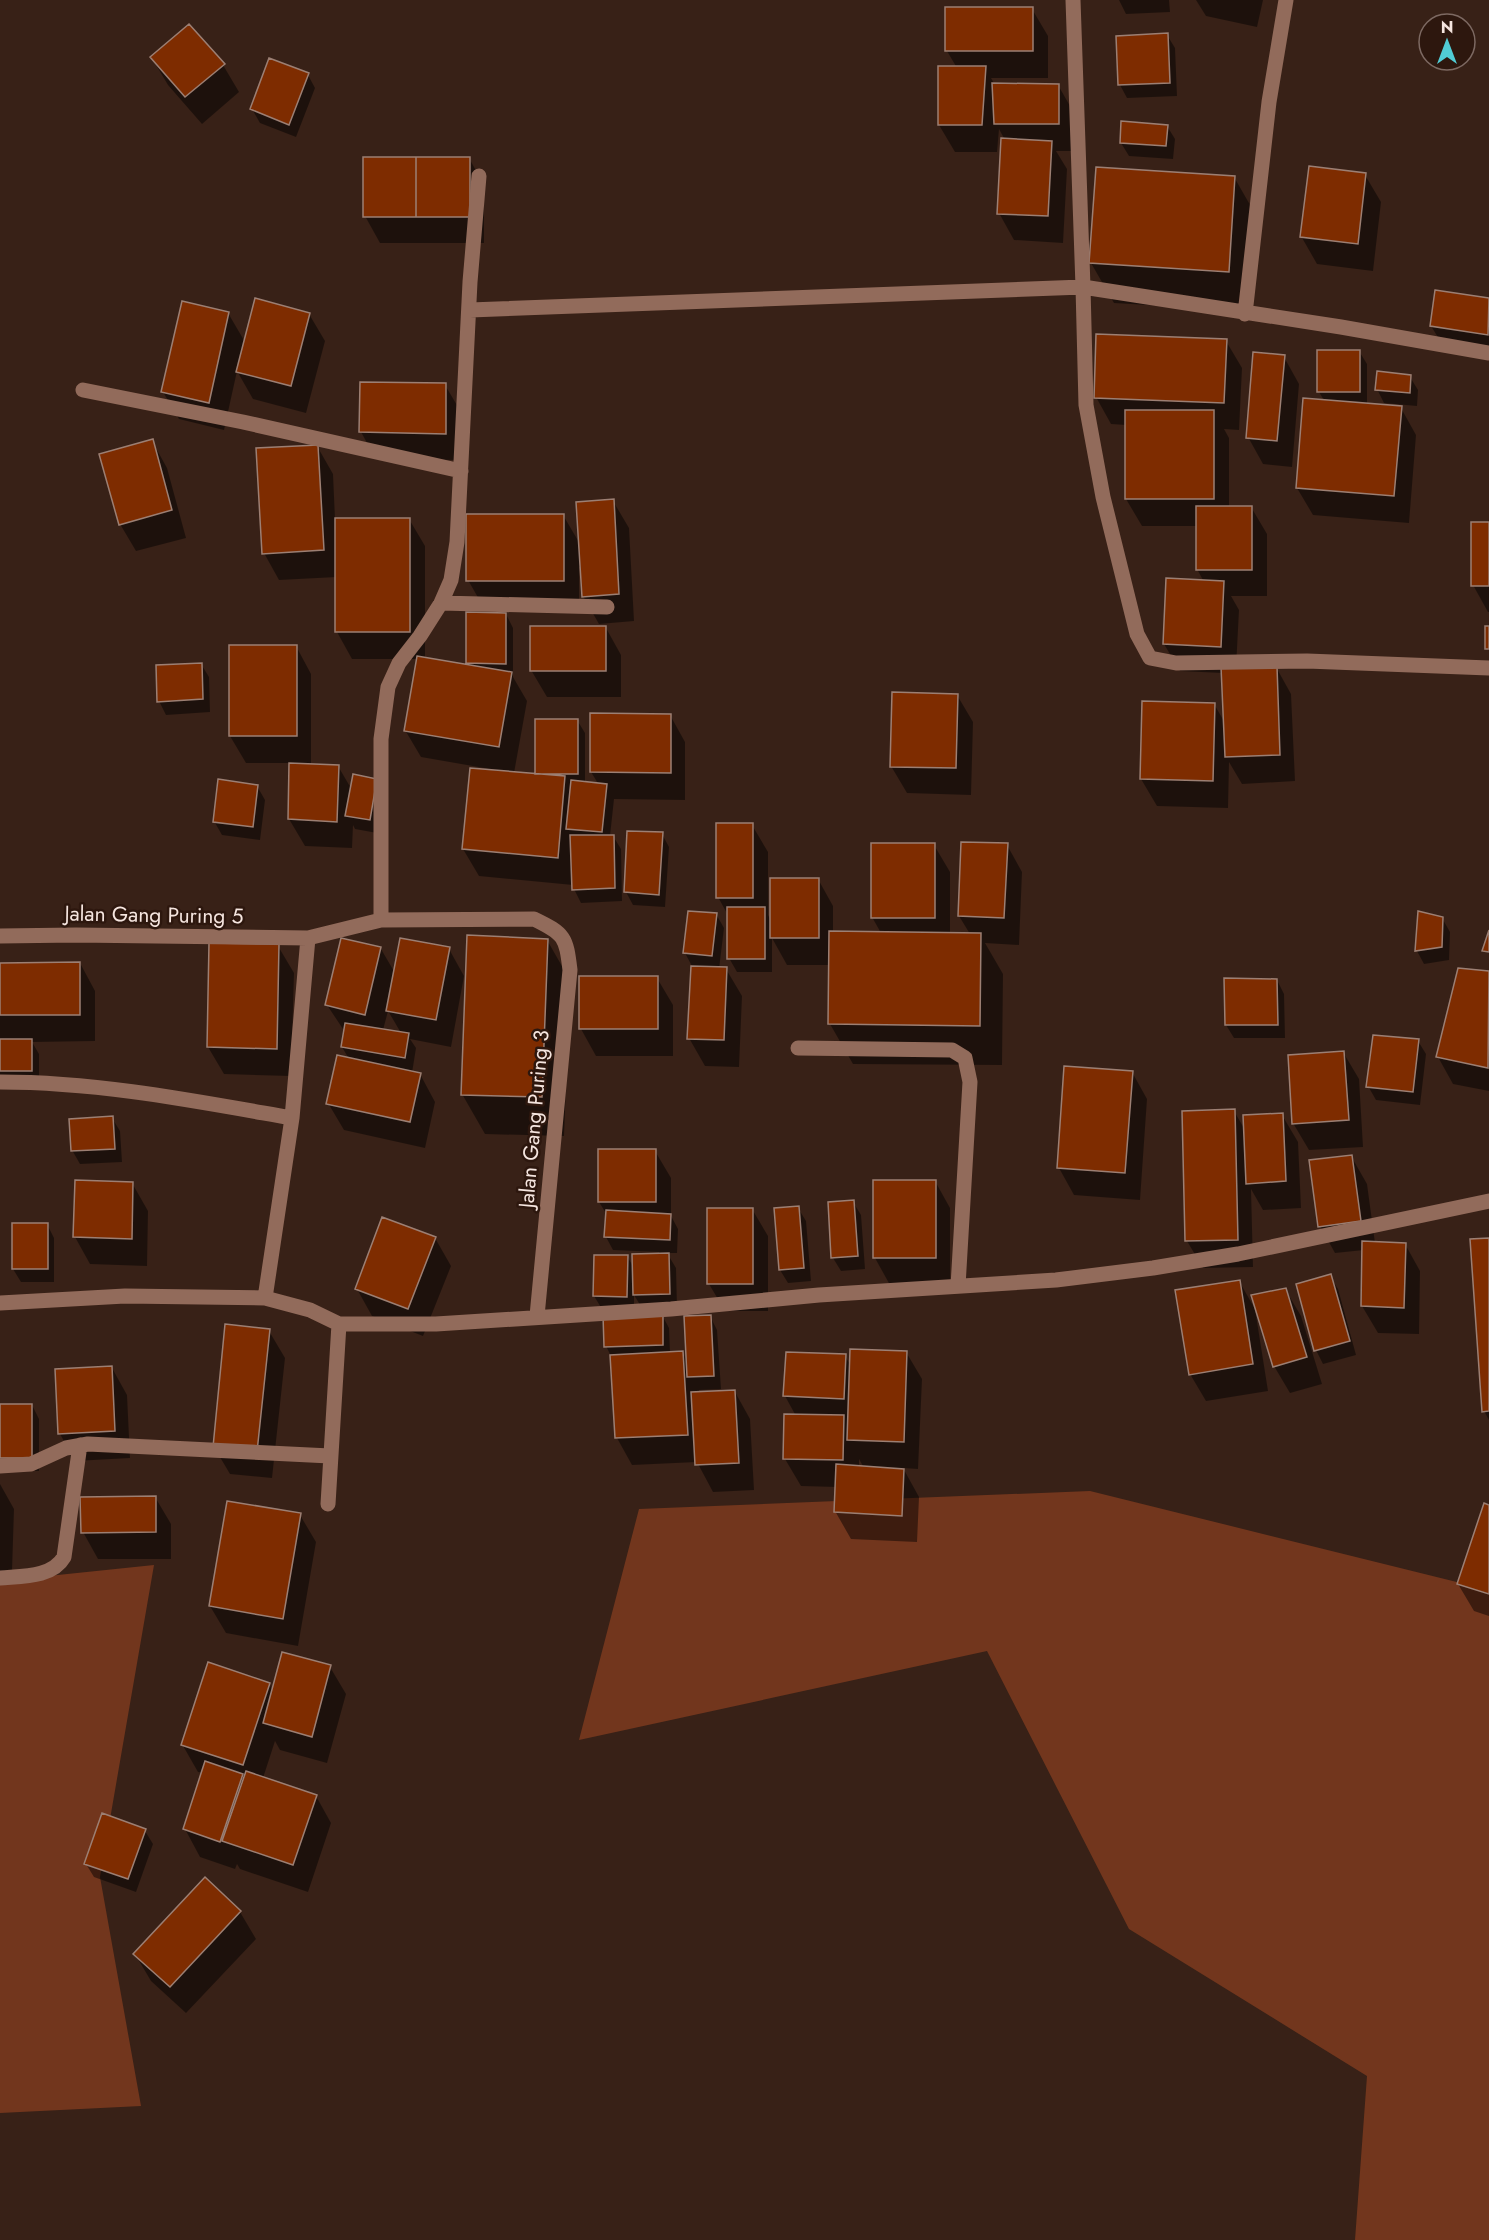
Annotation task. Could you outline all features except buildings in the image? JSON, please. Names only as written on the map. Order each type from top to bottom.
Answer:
[{"type":"street","points":[[1073,0],[1086,405],[1103,497],[1137,634],[1150,658],[1176,663],[1307,661],[1489,668]]},
{"type":"street","points":[[1245,314],[1269,102],[1286,0]]},
{"type":"street","points":[[381,920],[381,739],[388,687],[399,663],[441,603],[451,580],[457,542],[479,176]]},
{"type":"street","points":[[470,310],[1083,287],[1245,314],[1341,327],[1489,353]]},
{"type":"street","points":[[83,390],[243,422],[461,471]]},
{"type":"street","points":[[441,603],[607,607]]},
{"type":"street","name":"Jalan Gang Puring 5","points":[[0,936],[308,938],[381,920],[534,920],[555,929]]},
{"type":"street","name":"Jalan Gang Puring 3","points":[[537,1316],[570,970],[566,943],[555,929]]},
{"type":"street","points":[[265,1298],[292,1118],[308,938]]},
{"type":"street","points":[[798,1048],[952,1050],[965,1058],[970,1082],[958,1286]]},
{"type":"street","points":[[0,1082],[33,1082],[142,1092],[292,1118]]},
{"type":"street","points":[[0,1303],[125,1296],[265,1298],[310,1310],[339,1324],[436,1324],[670,1309],[819,1295],[1056,1280],[1153,1268],[1238,1254],[1489,1201]]},
{"type":"street","points":[[328,1504],[339,1324]]},
{"type":"street","points":[[0,1466],[31,1464],[66,1448],[80,1445],[119,1444],[330,1456]]},
{"type":"street","points":[[0,1578],[52,1570],[60,1564],[64,1557],[80,1445]]},
{"type":"shaded area","points":[[1090,1491],[1489,1590],[1489,2240],[1355,2240],[1367,2076],[1129,1929],[987,1651],[579,1740],[639,1509]]},
{"type":"shaded area","points":[[154,1565],[100,1877],[141,2106],[0,2113],[0,1581]]}]
